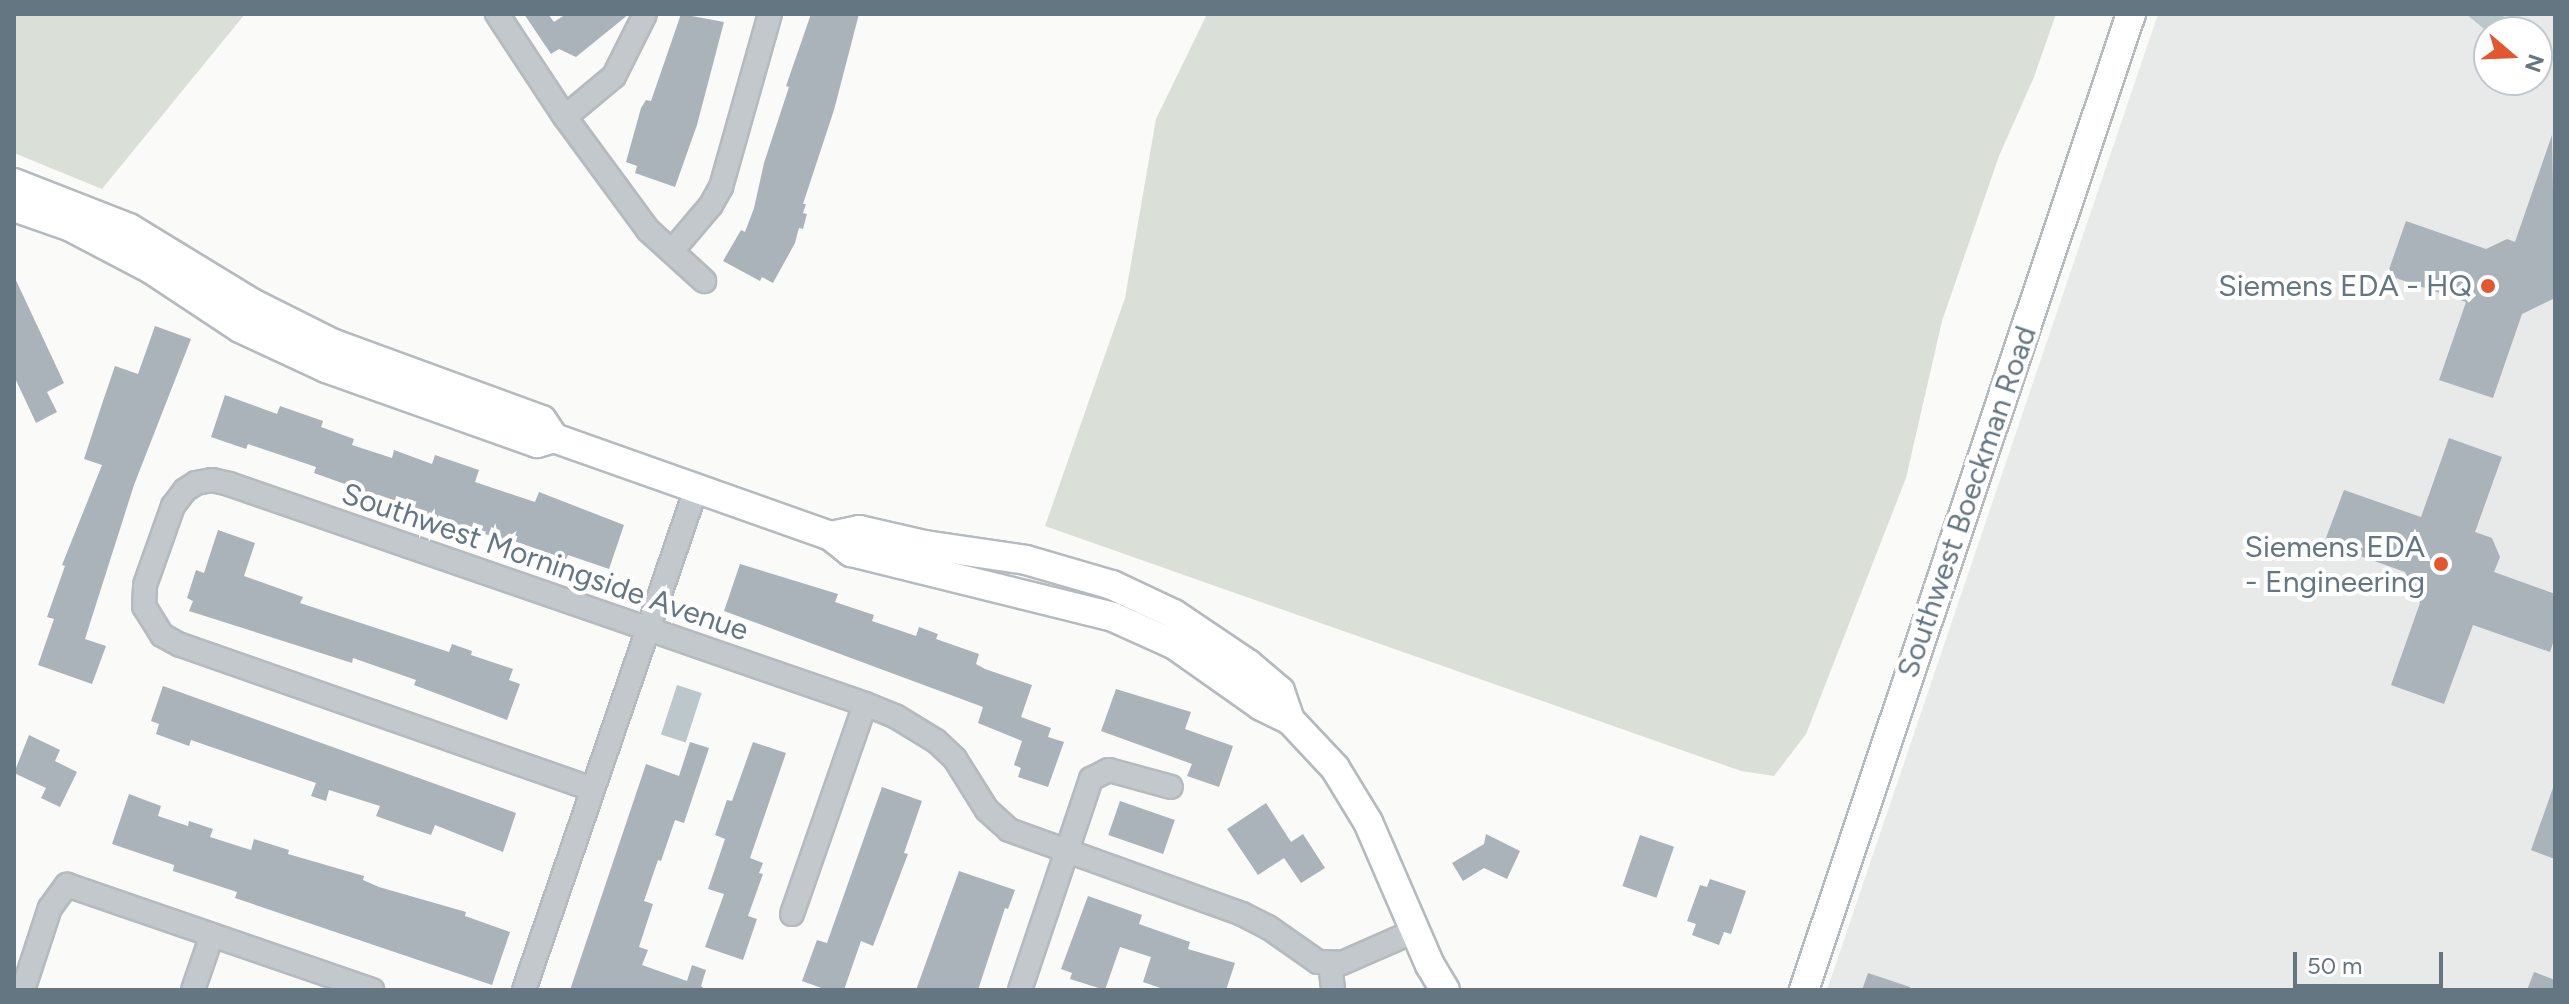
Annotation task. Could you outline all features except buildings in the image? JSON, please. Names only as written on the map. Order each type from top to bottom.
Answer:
[{"type":"main road","name":"Southwest Boeckman Road","points":[[1804,990],[2131,14]]},
{"type":"main road","points":[[14,183],[129,228],[252,303],[334,344],[542,420],[554,438]]},
{"type":"main road","points":[[14,207],[85,234],[151,269],[230,322],[295,356],[537,443],[554,438],[831,536],[851,552],[1113,617],[1175,645],[1261,706],[1290,720],[1348,786],[1377,841],[1415,931],[1445,990]]},
{"type":"street","points":[[497,14],[565,117],[648,230],[704,281]]},
{"type":"street","points":[[565,117],[614,76],[645,14]]},
{"type":"street","points":[[672,251],[711,205],[721,187],[770,14]]},
{"type":"street","name":"Southwest Morningside Avenue","points":[[592,789],[180,645],[162,635],[144,606],[145,585],[173,506],[185,490],[196,483],[212,480],[865,704],[895,716],[936,741],[955,759],[987,810],[1009,830],[1242,914],[1268,927],[1308,956],[1330,964]]},
{"type":"street","points":[[524,990],[696,489]]},
{"type":"street","points":[[792,914],[865,704]]},
{"type":"street","points":[[1020,990],[1091,779],[1099,772],[1125,773],[1171,787]]},
{"type":"street","points":[[23,990],[50,908],[67,885],[372,990]]},
{"type":"street","points":[[1333,990],[1330,964],[1342,963],[1415,931]]},
{"type":"street","points":[[193,990],[212,935]]},
{"type":"shaded area","points":[[14,14],[245,14],[102,189],[14,153]]},
{"type":"shaded area","points":[[1207,14],[2056,14],[2034,77],[1999,156],[1942,321],[1906,478],[1806,734],[1774,776],[1741,771],[1045,526],[1125,298],[1156,119]]},
{"type":"shaded area","points":[[2158,14],[2555,14],[2555,990],[1827,990]]},
{"type":"shaded area","points":[[2466,14],[2503,16],[2473,16],[2473,20]]},
{"type":"shaded area","points":[[677,685],[702,693],[686,742],[661,734]]},
{"type":"place","name":"Siemens EDA - HQ","points":[[2488,286]]},
{"type":"place","name":"Siemens EDA - Engineering","points":[[2441,564]]}]
